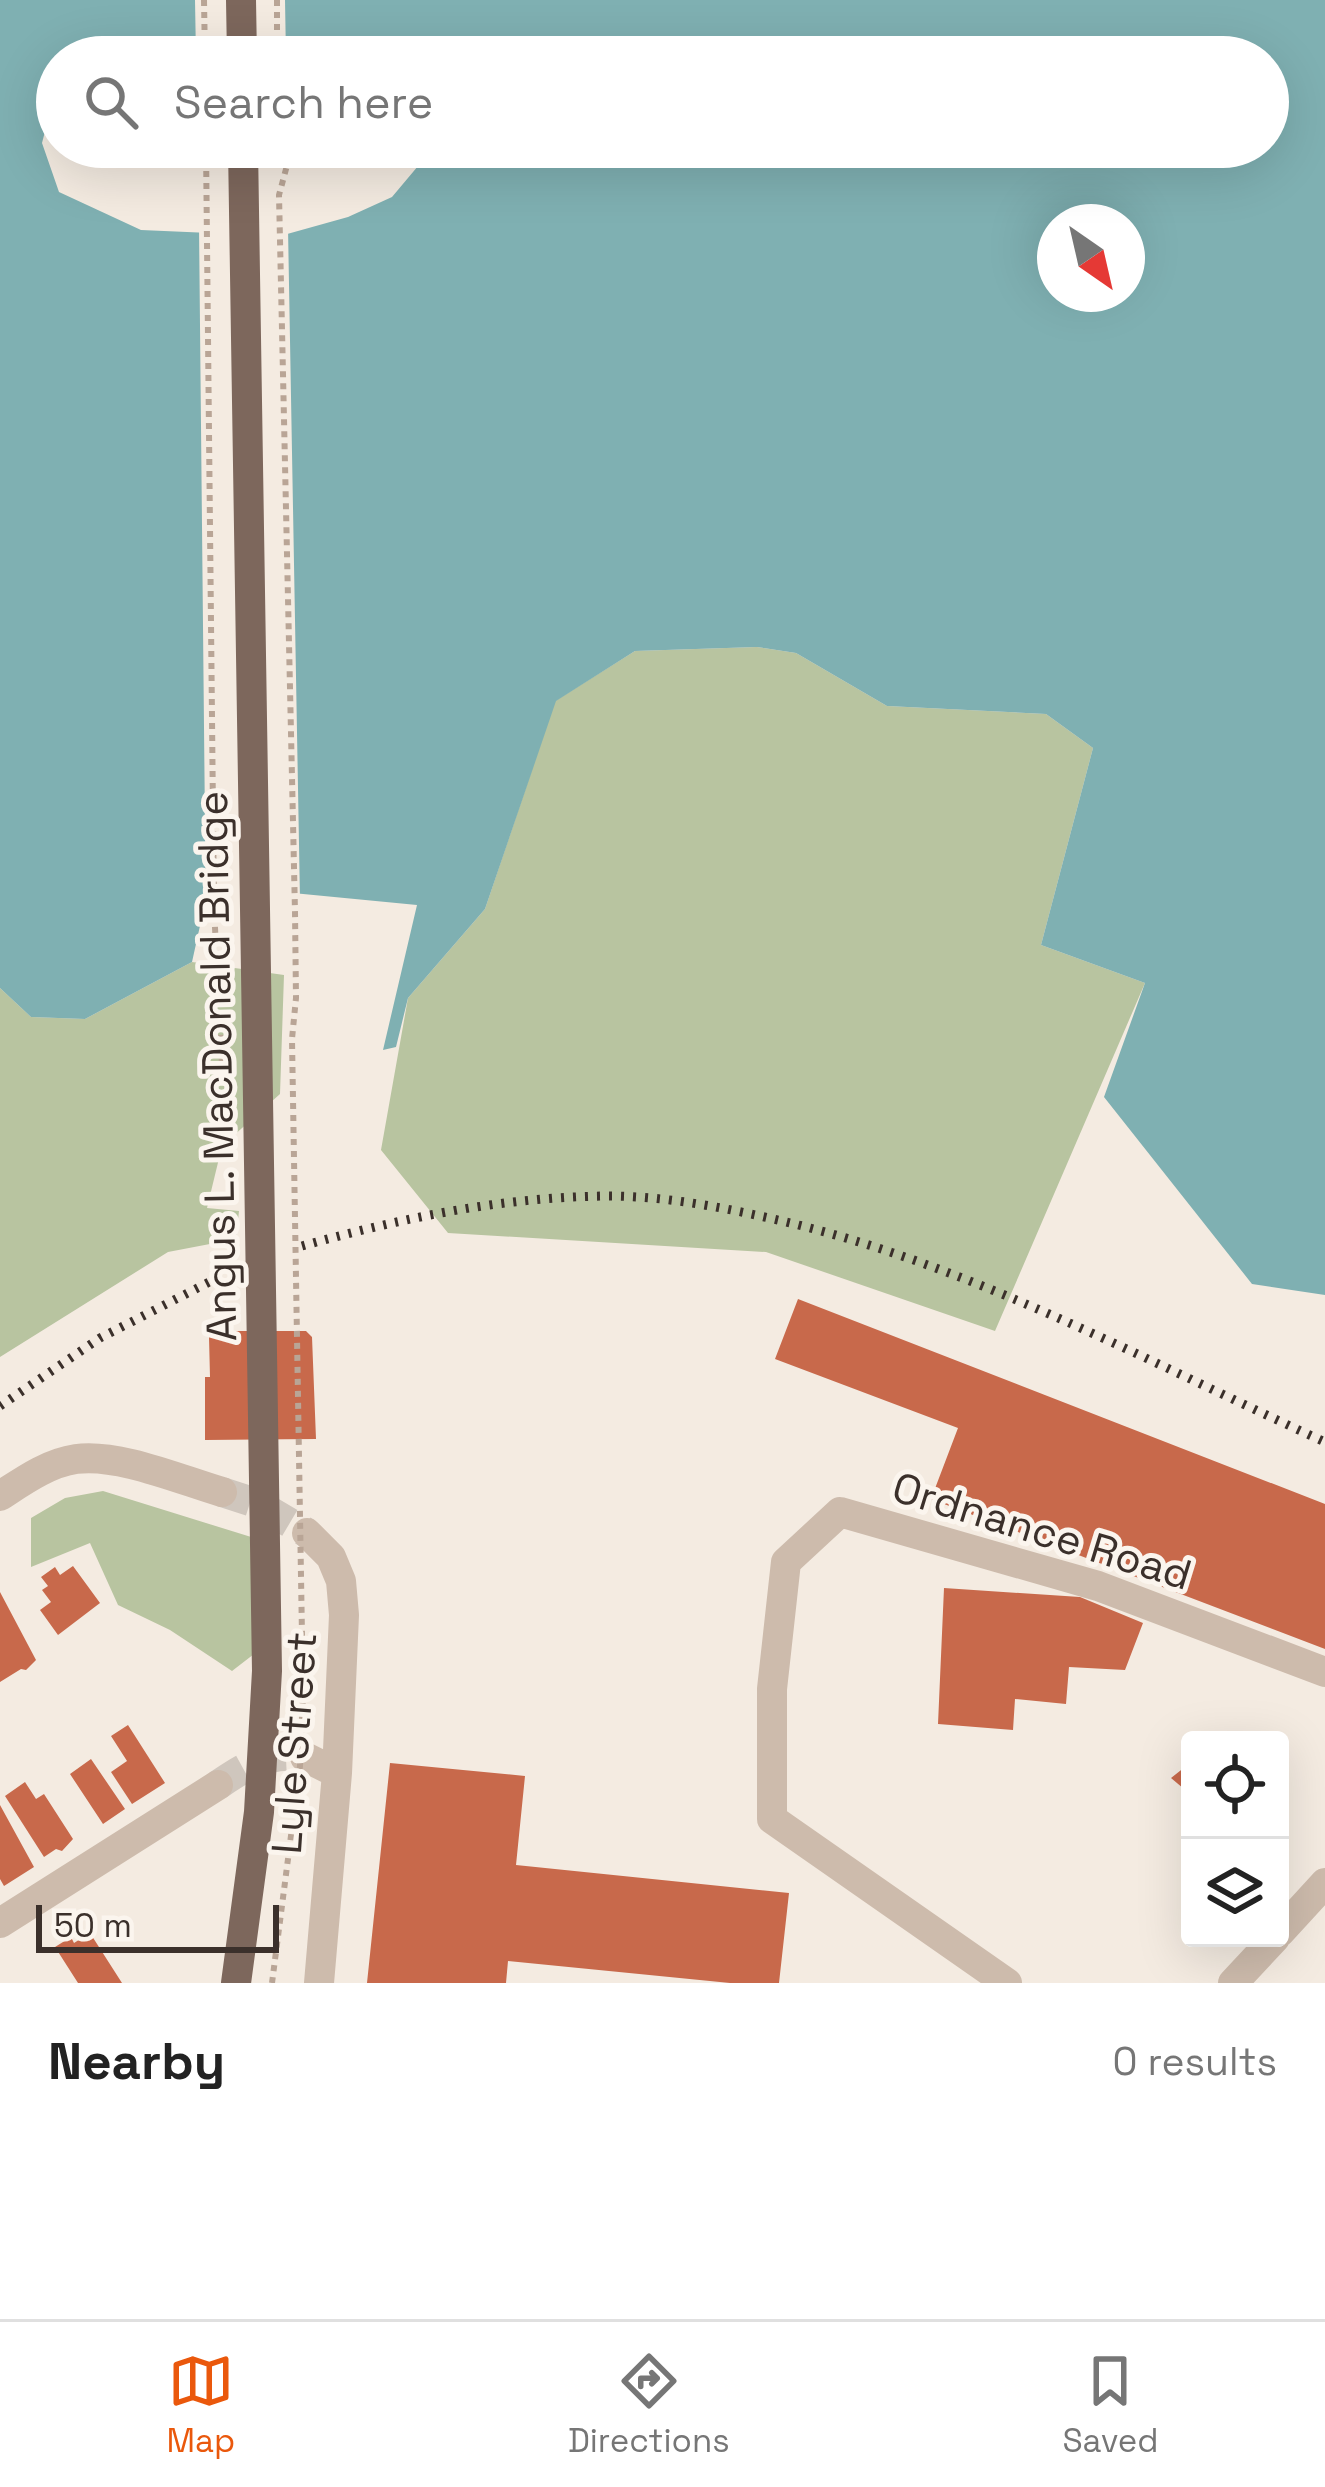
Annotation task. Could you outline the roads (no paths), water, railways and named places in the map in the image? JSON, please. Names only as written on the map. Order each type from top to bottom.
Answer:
[{"type":"main road","points":[[241,0],[242,36]]},
{"type":"main road","name":"Angus L. MacDonald Bridge","points":[[236,1983],[259,1812],[267,1671],[243,168]]},
{"type":"street","points":[[0,1496],[40,1470],[75,1459],[104,1460],[223,1492]]},
{"type":"street","name":"Ordnance Road","points":[[1006,1983],[772,1819],[772,1688],[786,1562],[840,1512],[1099,1586],[1325,1672]]},
{"type":"street","name":"Lyle Street","points":[[307,1533],[331,1557],[341,1581],[344,1615],[337,1773],[319,1983]]},
{"type":"street","points":[[305,1756],[337,1773]]},
{"type":"street","points":[[0,1923],[218,1785]]},
{"type":"street","points":[[1289,1923],[1325,1883]]},
{"type":"street","points":[[1233,1983],[1267,1947]]},
{"type":"water","points":[[0,0],[1325,0],[1325,1295],[1252,1284],[1104,1097],[1145,983],[1041,945],[1093,748],[1046,714],[887,706],[796,653],[757,647],[635,651],[556,701],[485,909],[408,998],[396,1047],[383,1050],[417,905],[209,885],[192,962],[85,1019],[31,1017],[0,988]]},
{"type":"tunnel","points":[[222,1492],[256,1503],[307,1533]]},
{"type":"tunnel","points":[[218,1785],[269,1758],[305,1757]]},
{"type":"railway","points":[[302,1246],[415,1218],[529,1200],[627,1196],[729,1210],[842,1237],[983,1286],[1325,1442]]},
{"type":"railway","points":[[0,1406],[100,1338],[219,1277]]}]
